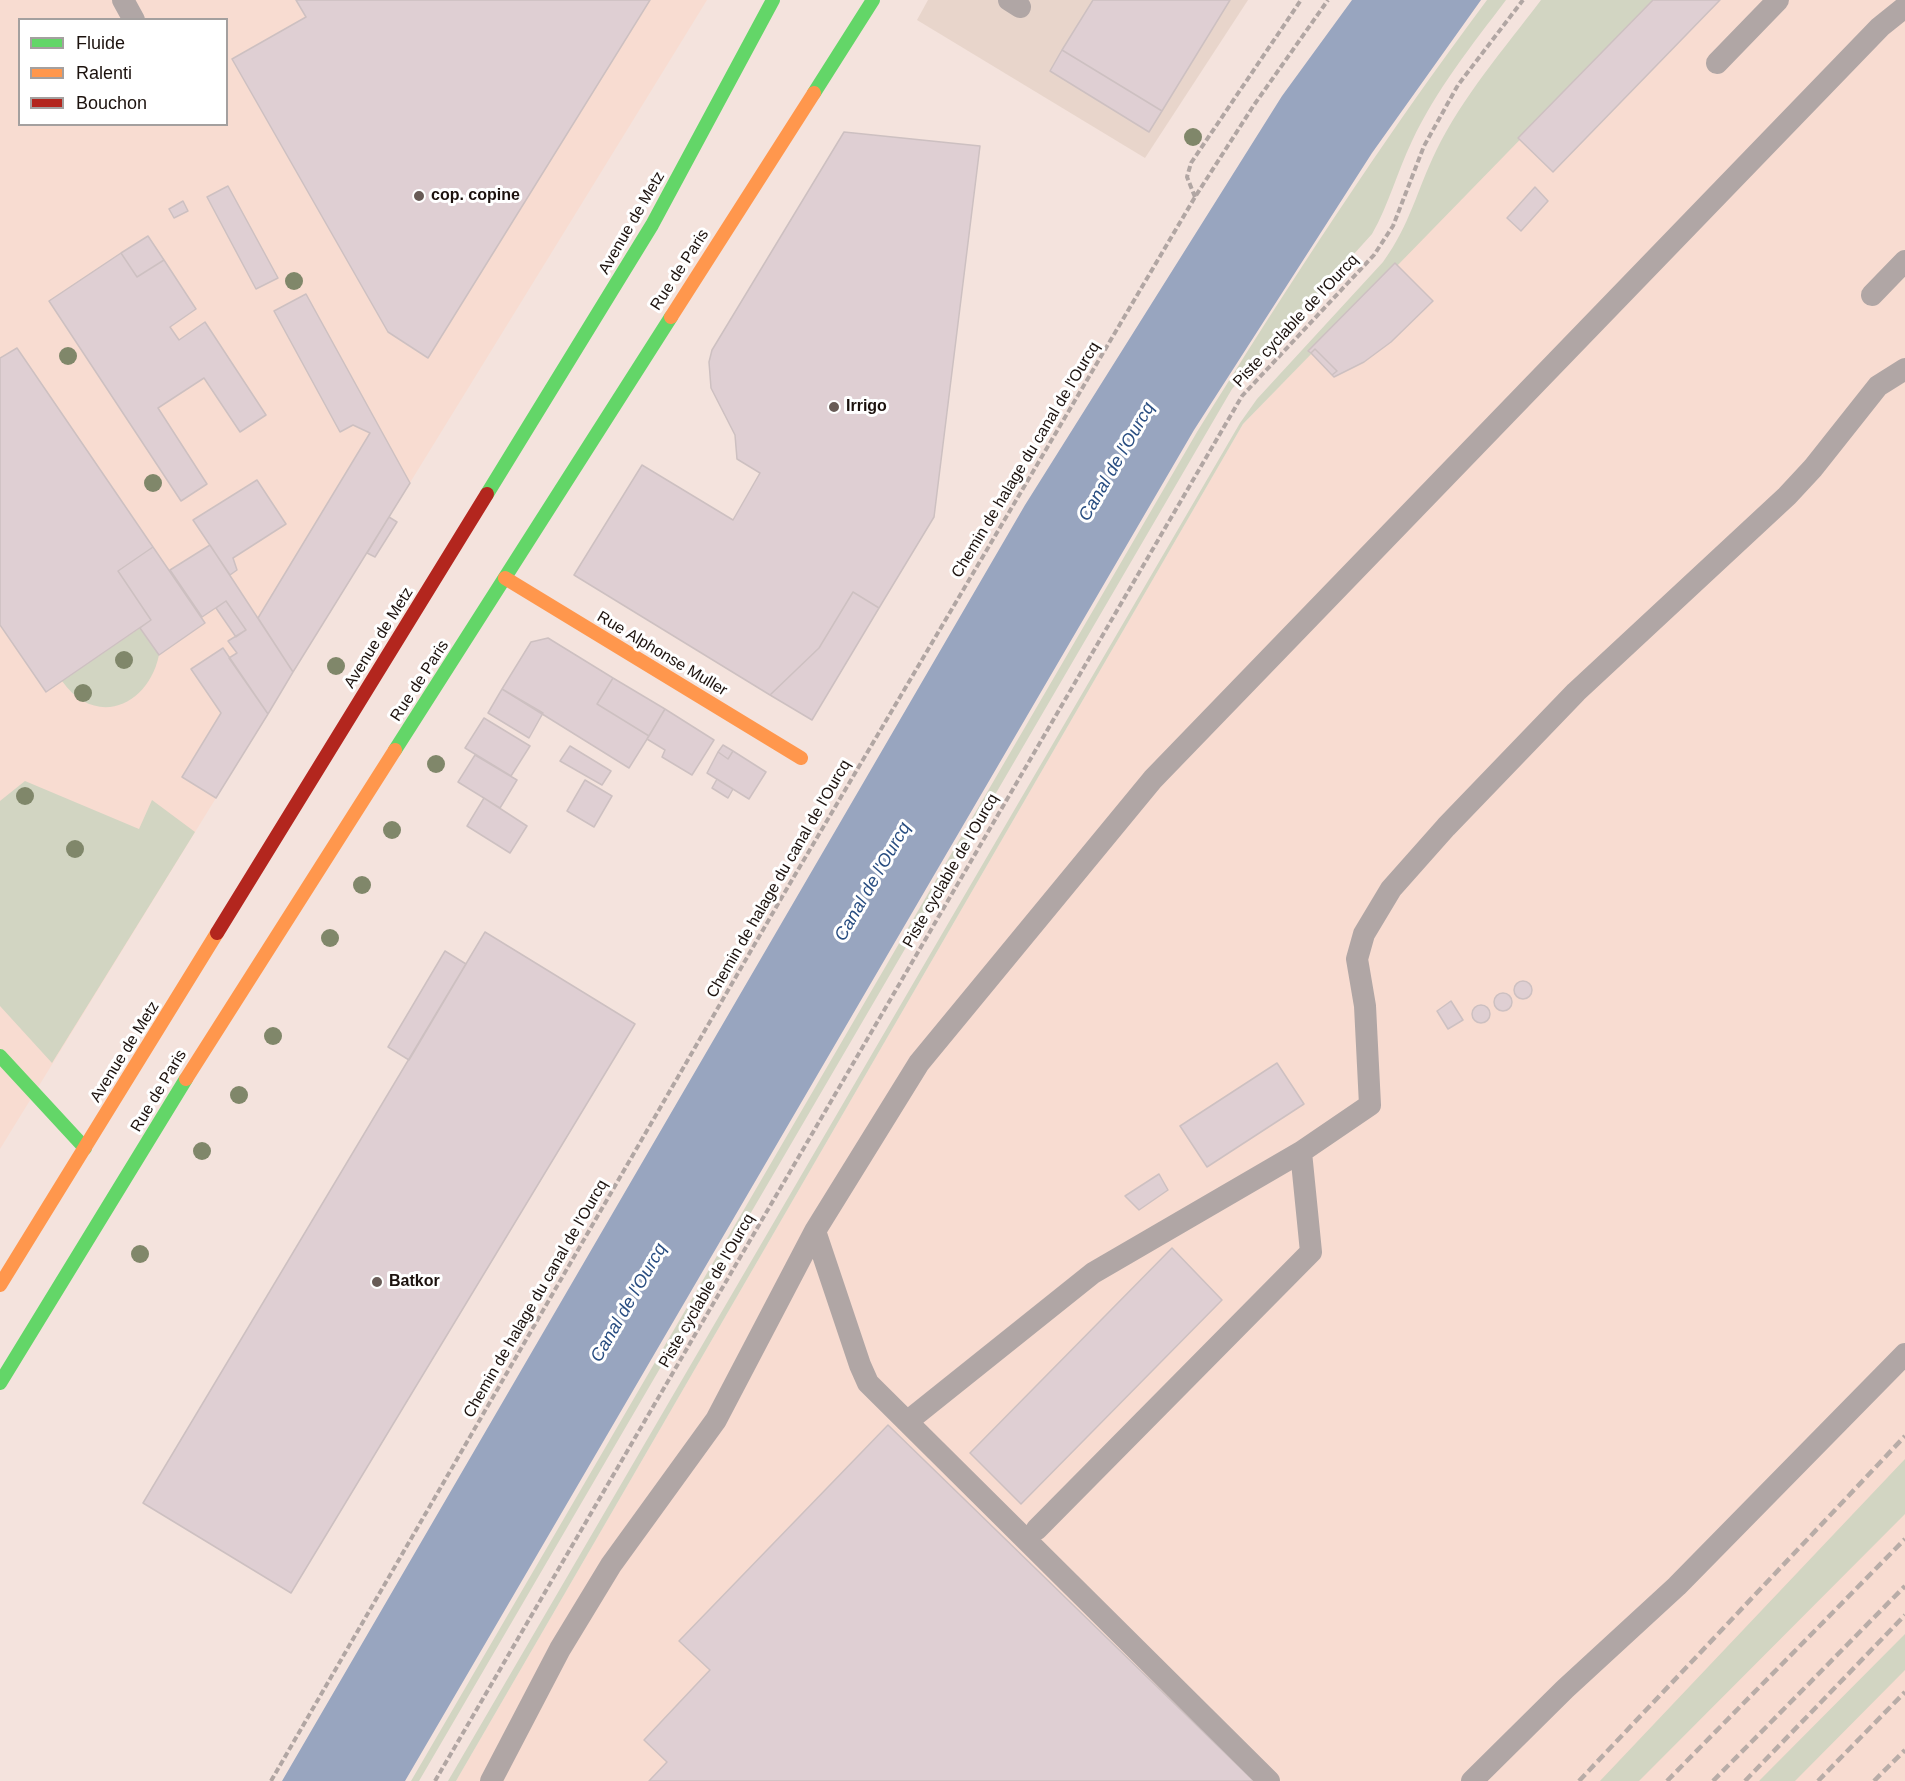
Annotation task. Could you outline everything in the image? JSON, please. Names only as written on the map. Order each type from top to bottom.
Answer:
[{"type":"main road","name":"Avenue de Metz","points":[[0,1285],[652,225],[772,0]]},
{"type":"main road","name":"Rue de Paris","points":[[0,1383],[206,1047],[873,0]]},
{"type":"main road","name":"Rue Alphonse Muller","points":[[505,578],[801,758]]},
{"type":"main road","points":[[0,1056],[85,1148]]},
{"type":"lane","points":[[123,0],[133,18]]},
{"type":"lane","points":[[1717,63],[1779,0]]},
{"type":"lane","points":[[491,1781],[560,1649],[611,1565],[716,1420],[815,1232],[919,1063],[1153,778],[1880,27],[1905,7]]},
{"type":"lane","points":[[1872,295],[1905,261]]},
{"type":"lane","points":[[908,1421],[1093,1273],[1301,1152],[1370,1105],[1365,1006],[1357,959],[1364,934],[1391,889],[1446,827],[1576,692],[1786,496],[1813,468],[1878,386],[1905,369]]},
{"type":"lane","points":[[1037,1529],[1311,1252],[1301,1152]]},
{"type":"lane","points":[[815,1232],[868,1383],[1269,1781]]},
{"type":"lane","points":[[1472,1781],[1565,1689],[1677,1587],[1905,1354]]},
{"type":"path","points":[[1195,197],[1187,177],[1191,164],[1301,0]]},
{"type":"path","name":"Chemin de halage du canal de l'Ourcq","points":[[271,1781],[782,897],[1195,197],[1254,105],[1328,0]]},
{"type":"path","name":"Piste cyclable de l'Ourcq","points":[[435,1781],[1242,396],[1374,255],[1393,226],[1424,146],[1458,85],[1523,0]]},
{"type":"shaded area","points":[[0,0],[707,0],[0,1149]]},
{"type":"shaded area","points":[[928,0],[1248,0],[1145,158],[917,20]]},
{"type":"shaded area","points":[[1652,0],[1905,0],[1905,1781],[456,1781],[1243,424]]},
{"type":"green space","points":[[1487,0],[1506,0],[1455,68],[1432,104],[1412,141],[1372,234],[1232,389],[419,1781],[411,1781],[1197,432],[1338,213],[1448,52]]},
{"type":"green space","points":[[1541,0],[1656,0],[1243,424],[456,1781],[448,1781],[1240,423],[1257,399],[1383,262],[1400,235],[1429,165],[1459,111]]},
{"type":"green space","points":[[140,628],[159,655],[153,673],[144,688],[132,698],[119,705],[104,707],[90,704],[75,696],[62,681]]},
{"type":"green space","points":[[25,781],[139,829],[152,800],[195,832],[52,1063],[0,1006],[0,801]]},
{"type":"green space","points":[[1905,1459],[1905,1514],[1639,1781],[1600,1781]]},
{"type":"green space","points":[[1905,1634],[1905,1670],[1795,1781],[1759,1781]]},
{"type":"water","name":"Canal de l'Ourcq","points":[[1352,0],[1481,0],[1372,153],[1194,430],[405,1781],[282,1781],[1025,505],[1282,96]]},
{"type":"building","name":"cop. copine","points":[[296,0],[650,0],[428,358],[388,332],[232,59],[306,17]]},
{"type":"building","points":[[1093,0],[1230,0],[1162,111],[1062,50]]},
{"type":"building","points":[[1653,0],[1720,0],[1553,172],[1518,138]]},
{"type":"building","points":[[1062,50],[1162,111],[1149,132],[1050,71]]},
{"type":"building","name":"Irrigo","points":[[844,132],[980,146],[934,517],[879,608],[853,592],[819,648],[770,695],[574,575],[642,465],[733,520],[760,473],[737,459],[735,435],[711,388],[709,362],[712,350]]},
{"type":"building","points":[[228,186],[278,278],[256,289],[207,197]]},
{"type":"building","points":[[1535,187],[1548,201],[1521,231],[1507,218]]},
{"type":"building","points":[[183,201],[188,211],[174,218],[169,209]]},
{"type":"building","points":[[148,236],[164,260],[137,277],[121,253]]},
{"type":"building","points":[[121,253],[137,277],[164,260],[196,309],[170,327],[179,340],[205,322],[266,415],[240,432],[204,378],[158,408],[207,484],[181,501],[49,301]]},
{"type":"building","points":[[1395,263],[1433,301],[1391,342],[1364,362],[1334,377],[1332,375],[1337,371],[1315,349],[1311,353],[1308,351]]},
{"type":"building","points":[[306,294],[410,483],[293,672],[258,618],[370,433],[353,425],[340,432],[274,311]]},
{"type":"building","points":[[17,348],[153,547],[118,571],[151,620],[46,692],[0,625],[0,358]]},
{"type":"building","points":[[1315,349],[1337,371],[1332,375],[1311,353]]},
{"type":"building","points":[[257,480],[286,524],[233,558],[237,570],[230,575],[193,520]]},
{"type":"building","points":[[389,517],[397,522],[375,557],[367,553]]},
{"type":"building","points":[[210,545],[293,672],[268,714],[229,658],[237,653],[228,641],[246,630],[226,601],[202,617],[170,570]]},
{"type":"building","points":[[153,547],[205,623],[159,655],[140,628],[151,620],[118,571]]},
{"type":"building","points":[[853,592],[879,608],[812,720],[770,695],[819,648]]},
{"type":"building","points":[[226,601],[246,630],[236,637],[216,608]]},
{"type":"building","points":[[548,638],[613,678],[597,704],[649,736],[629,768],[502,689],[531,642]]},
{"type":"building","points":[[223,648],[268,714],[216,798],[182,777],[221,713],[191,669]]},
{"type":"building","points":[[613,678],[665,709],[649,736],[597,704]]},
{"type":"building","points":[[502,689],[543,713],[529,738],[488,713]]},
{"type":"building","points":[[665,709],[714,740],[692,775],[662,757],[665,750],[647,739]]},
{"type":"building","points":[[484,718],[530,746],[511,776],[465,748]]},
{"type":"building","points":[[723,745],[733,751],[728,759],[718,752]]},
{"type":"building","points":[[570,746],[611,771],[602,785],[560,761]]},
{"type":"building","points":[[733,751],[766,772],[749,799],[707,773],[718,752],[728,759]]},
{"type":"building","points":[[475,755],[517,780],[500,808],[458,782]]},
{"type":"building","points":[[717,779],[733,789],[728,798],[712,788]]},
{"type":"building","points":[[585,780],[612,796],[594,827],[567,811]]},
{"type":"building","points":[[484,798],[527,826],[510,853],[467,826]]},
{"type":"building","name":"Batkor","points":[[485,932],[635,1024],[291,1593],[143,1503]]},
{"type":"building","points":[[445,951],[466,964],[409,1060],[388,1047]]},
{"type":"building","points":[[1523,981],[1529,984],[1532,990],[1529,996],[1523,999],[1517,996],[1514,990],[1517,984]]},
{"type":"building","points":[[1503,993],[1509,996],[1512,1002],[1509,1008],[1503,1011],[1497,1008],[1494,1002],[1497,996]]},
{"type":"building","points":[[1451,1001],[1463,1020],[1448,1029],[1437,1011]]},
{"type":"building","points":[[1481,1005],[1487,1008],[1490,1014],[1487,1020],[1481,1023],[1475,1020],[1472,1014],[1475,1008]]},
{"type":"building","points":[[1277,1063],[1304,1104],[1207,1167],[1180,1126]]},
{"type":"building","points":[[1159,1174],[1168,1190],[1139,1210],[1125,1196]]},
{"type":"building","points":[[1172,1248],[1222,1300],[1021,1504],[970,1453]]},
{"type":"building","points":[[888,1425],[1254,1781],[649,1781],[667,1762],[644,1740],[710,1670],[679,1641]]},
{"type":"railway","points":[[1579,1781],[1905,1436]]},
{"type":"railway","points":[[1667,1781],[1905,1539]]},
{"type":"railway","points":[[1713,1781],[1905,1586]]},
{"type":"railway","points":[[1745,1781],[1905,1615]]},
{"type":"railway","points":[[1818,1781],[1905,1692]]},
{"type":"railway","points":[[1874,1781],[1905,1750]]},
{"type":"traffic: fast","points":[[487,494],[652,225],[773,0]]},
{"type":"traffic: fast","points":[[814,93],[873,0]]},
{"type":"traffic: fast","points":[[395,750],[671,317]]},
{"type":"traffic: fast","points":[[0,1056],[85,1148]]},
{"type":"traffic: fast","points":[[0,1383],[186,1079]]},
{"type":"traffic: slow","points":[[671,317],[814,93]]},
{"type":"traffic: slow","points":[[505,578],[801,758]]},
{"type":"traffic: slow","points":[[186,1079],[395,750]]},
{"type":"traffic: slow","points":[[0,1285],[217,933]]},
{"type":"traffic: jam","points":[[217,933],[487,494]]},
{"type":"place","name":"cop. copine","points":[[419,196]]},
{"type":"place","name":"Irrigo","points":[[834,407]]},
{"type":"place","name":"Batkor","points":[[377,1282]]}]
